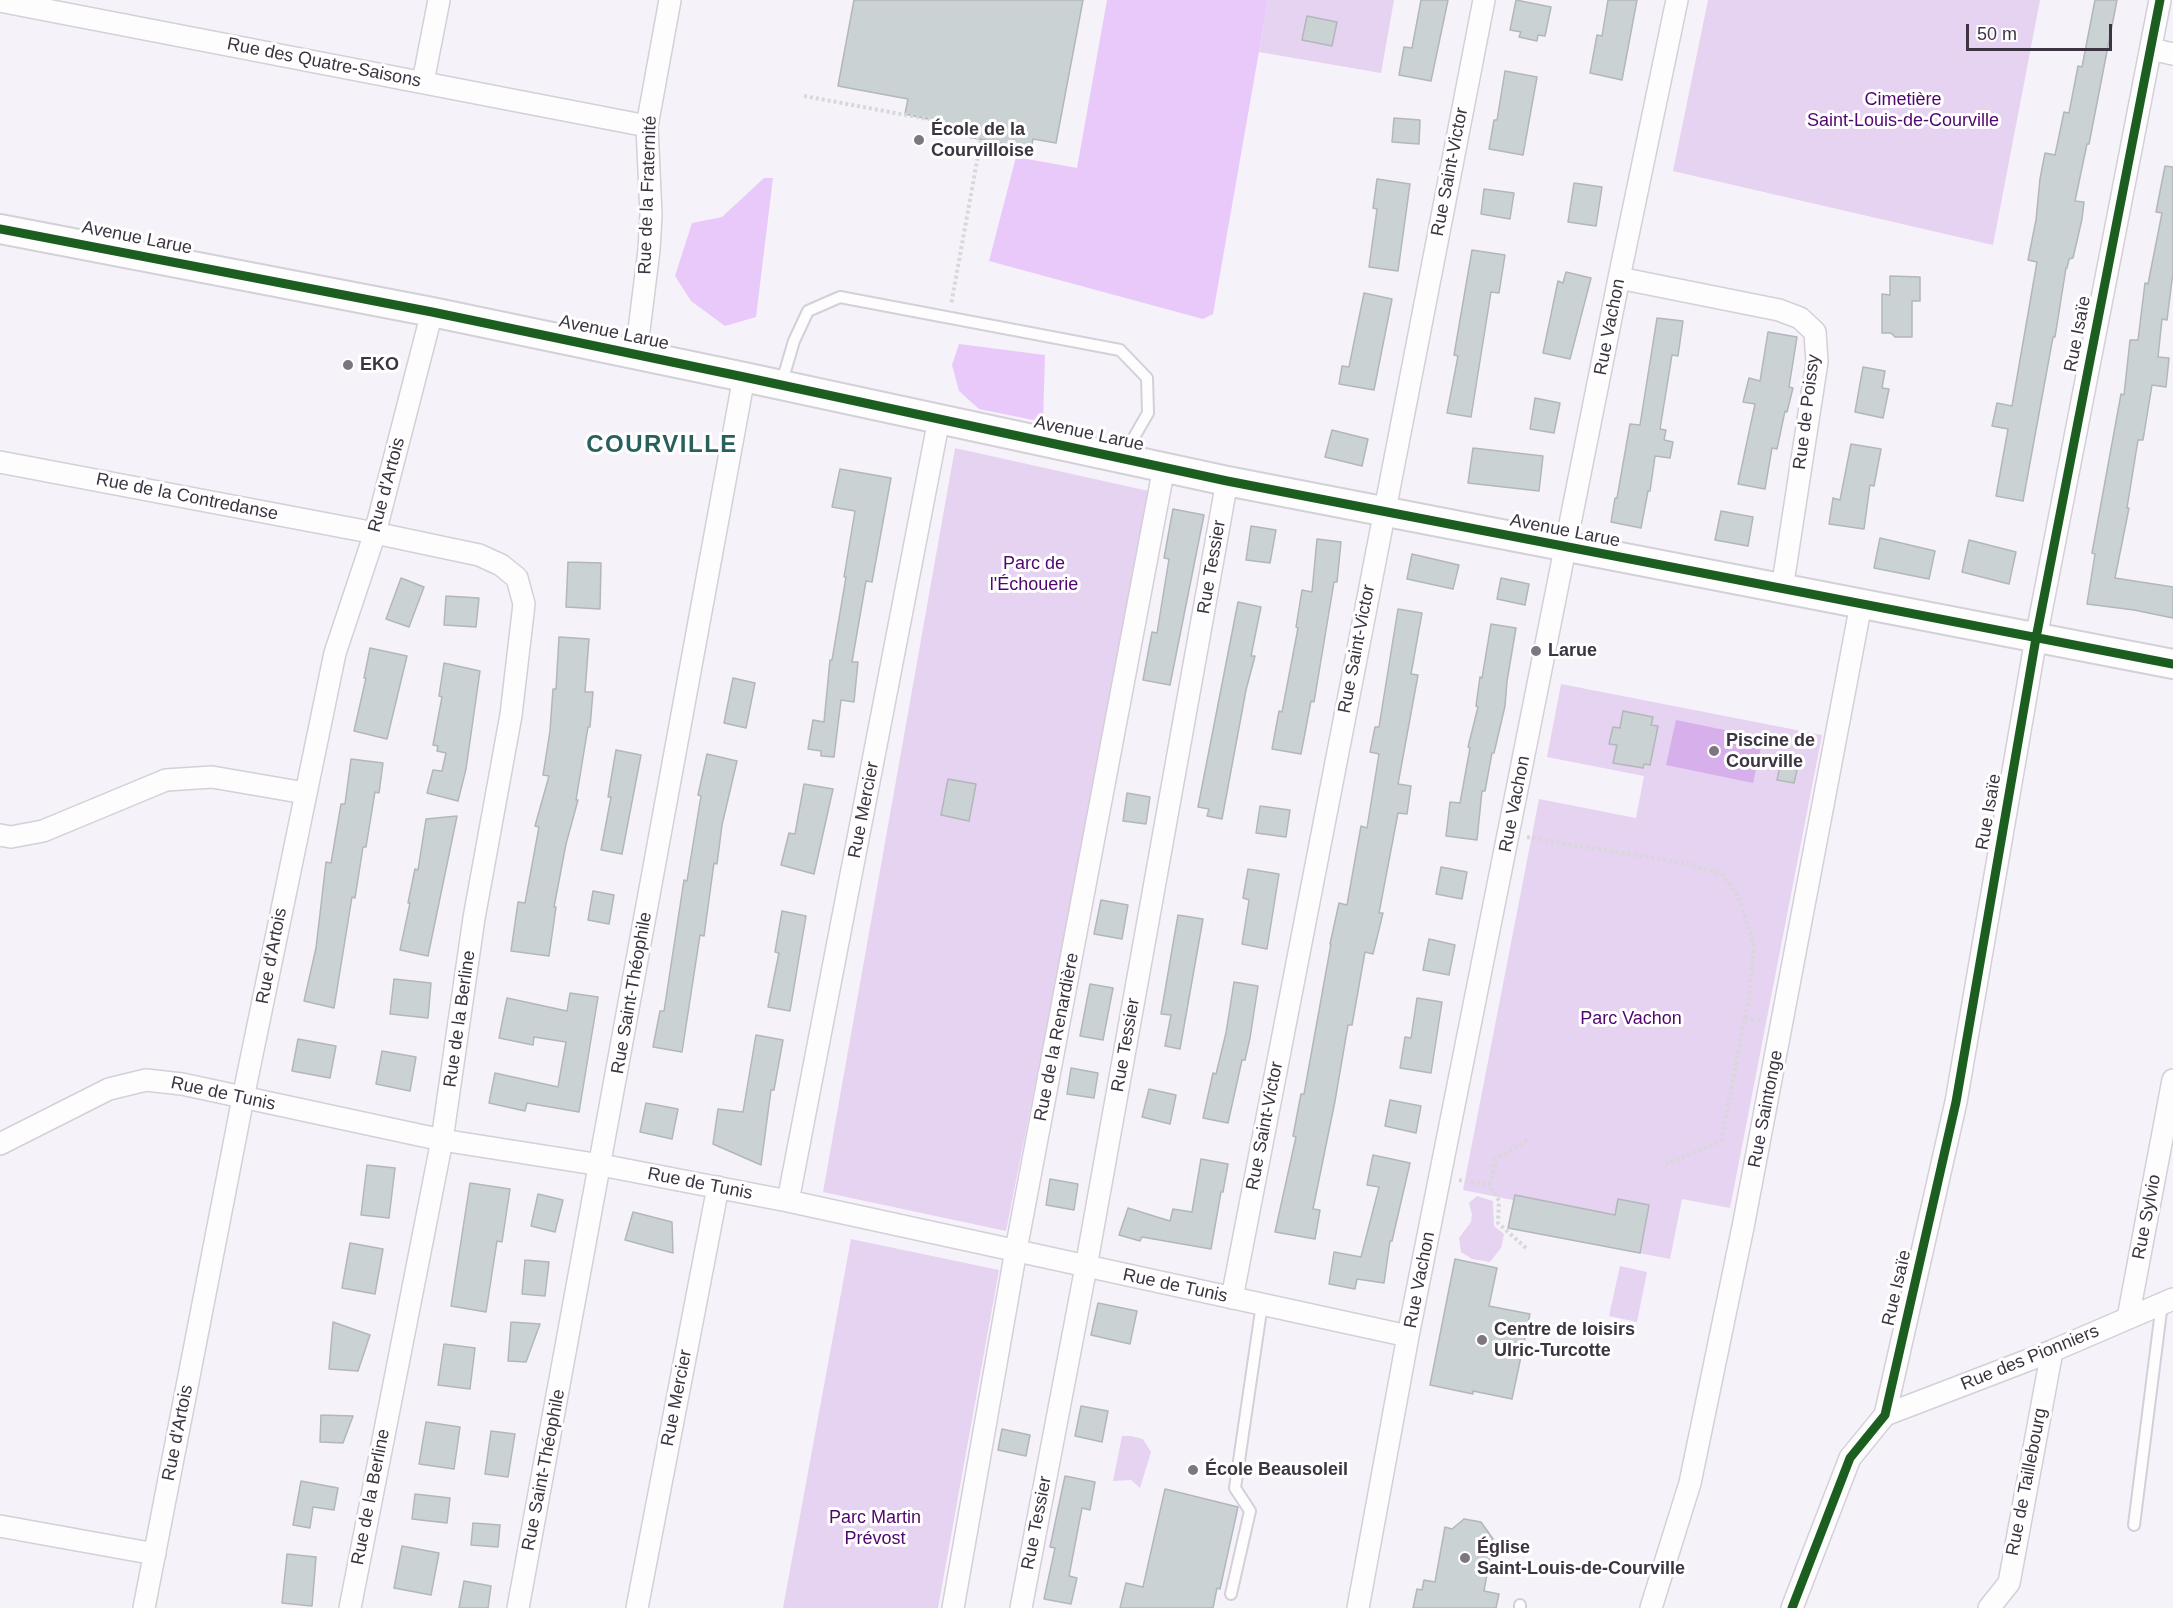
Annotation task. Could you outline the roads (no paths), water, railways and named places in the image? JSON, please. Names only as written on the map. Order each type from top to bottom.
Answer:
[{"type":"street","points":[[423,82],[439,0]]},
{"type":"street","name":"Rue de la Fraternité","points":[[636,354],[650,238],[647,126],[670,0]]},
{"type":"street","name":"Rue Saint-Victor","points":[[1232,1298],[1484,0]]},
{"type":"street","name":"Rue Vachon","points":[[1358,1608],[1408,1336],[1567,548],[1619,278],[1677,0]]},
{"type":"street","name":"Rue Isaïe","points":[[1792,1608],[1850,1458],[1885,1415],[1956,1102],[2036,638],[2160,0]]},
{"type":"street","name":"Rue des Quatre-Saisons","points":[[0,1],[647,126]]},
{"type":"street","points":[[2151,50],[2173,54]]},
{"type":"street","name":"Avenue Larue","points":[[0,229],[432,312],[1227,481],[2173,664]]},
{"type":"street","name":"Rue de Poissy","points":[[1619,278],[1779,310],[1800,318],[1815,332],[1817,362],[1782,589]]},
{"type":"street","name":"Rue d'Artois","points":[[144,1608],[304,793],[335,653],[375,533],[432,312]]},
{"type":"street","name":"Rue Saint-Théophile","points":[[518,1608],[744,377]]},
{"type":"street","name":"Rue Mercier","points":[[788,1201],[939,419]]},
{"type":"street","name":"Rue de la Contredanse","points":[[0,462],[375,533]]},
{"type":"street","name":"Rue de la Renardière","points":[[952,1608],[1016,1250],[1164,467]]},
{"type":"street","name":"Rue Tessier","points":[[1021,1608],[1086,1267],[1227,481]]},
{"type":"street","name":"Rue de la Berline","points":[[350,1608],[442,1140],[474,918],[511,715],[524,604],[517,578],[501,565],[478,555],[375,533]]},
{"type":"street","name":"Rue Saintonge","points":[[1651,1608],[1692,1472],[1743,1227],[1861,604]]},
{"type":"street","points":[[0,835],[11,837],[43,831],[166,780],[212,777],[304,793]]},
{"type":"street","name":"Rue de Tunis","points":[[0,1144],[109,1089],[146,1080],[183,1084],[442,1140],[601,1165],[788,1201],[1408,1336]]},
{"type":"street","name":"Rue Sylvio","points":[[2128,1318],[2173,1080]]},
{"type":"street","name":"Rue Mercier","points":[[637,1608],[718,1187]]},
{"type":"street","name":"Rue des Pionniers","points":[[1885,1415],[2052,1351],[2167,1301]]},
{"type":"street","name":"Rue de Taillebourg","points":[[1989,1608],[2008,1583],[2052,1351]]},
{"type":"street","points":[[0,1526],[155,1554]]},
{"type":"lane","points":[[780,385],[794,341],[808,311],[840,297],[1120,350],[1147,378],[1148,413],[1121,458]]},
{"type":"lane","points":[[2134,1525],[2167,1301]]},
{"type":"lane","points":[[1231,1594],[1250,1511],[1235,1488],[1262,1304]]},
{"type":"place","name":"École de la Courvilloise","points":[[919,140]]},
{"type":"place","name":"EKO","points":[[348,365]]},
{"type":"place","name":"Larue","points":[[1536,651]]},
{"type":"place","name":"Piscine de Courville","points":[[1714,751]]},
{"type":"place","name":"Centre de loisirs Ulric-Turcotte","points":[[1482,1340]]},
{"type":"place","name":"École Beausoleil","points":[[1193,1470]]},
{"type":"place","name":"Église Saint-Louis-de-Courville","points":[[1465,1558]]},
{"type":"district","name":"COURVILLE","points":[[662,445]]},
{"type":"park label","name":"Cimetière Saint-Louis-de-Courville","points":[[1903,110]]},
{"type":"park label","name":"Parc de l'Échouerie","points":[[1034,574]]},
{"type":"park label","name":"Parc Vachon","points":[[1631,1019]]},
{"type":"park label","name":"Parc Martin Prévost","points":[[875,1528]]}]
